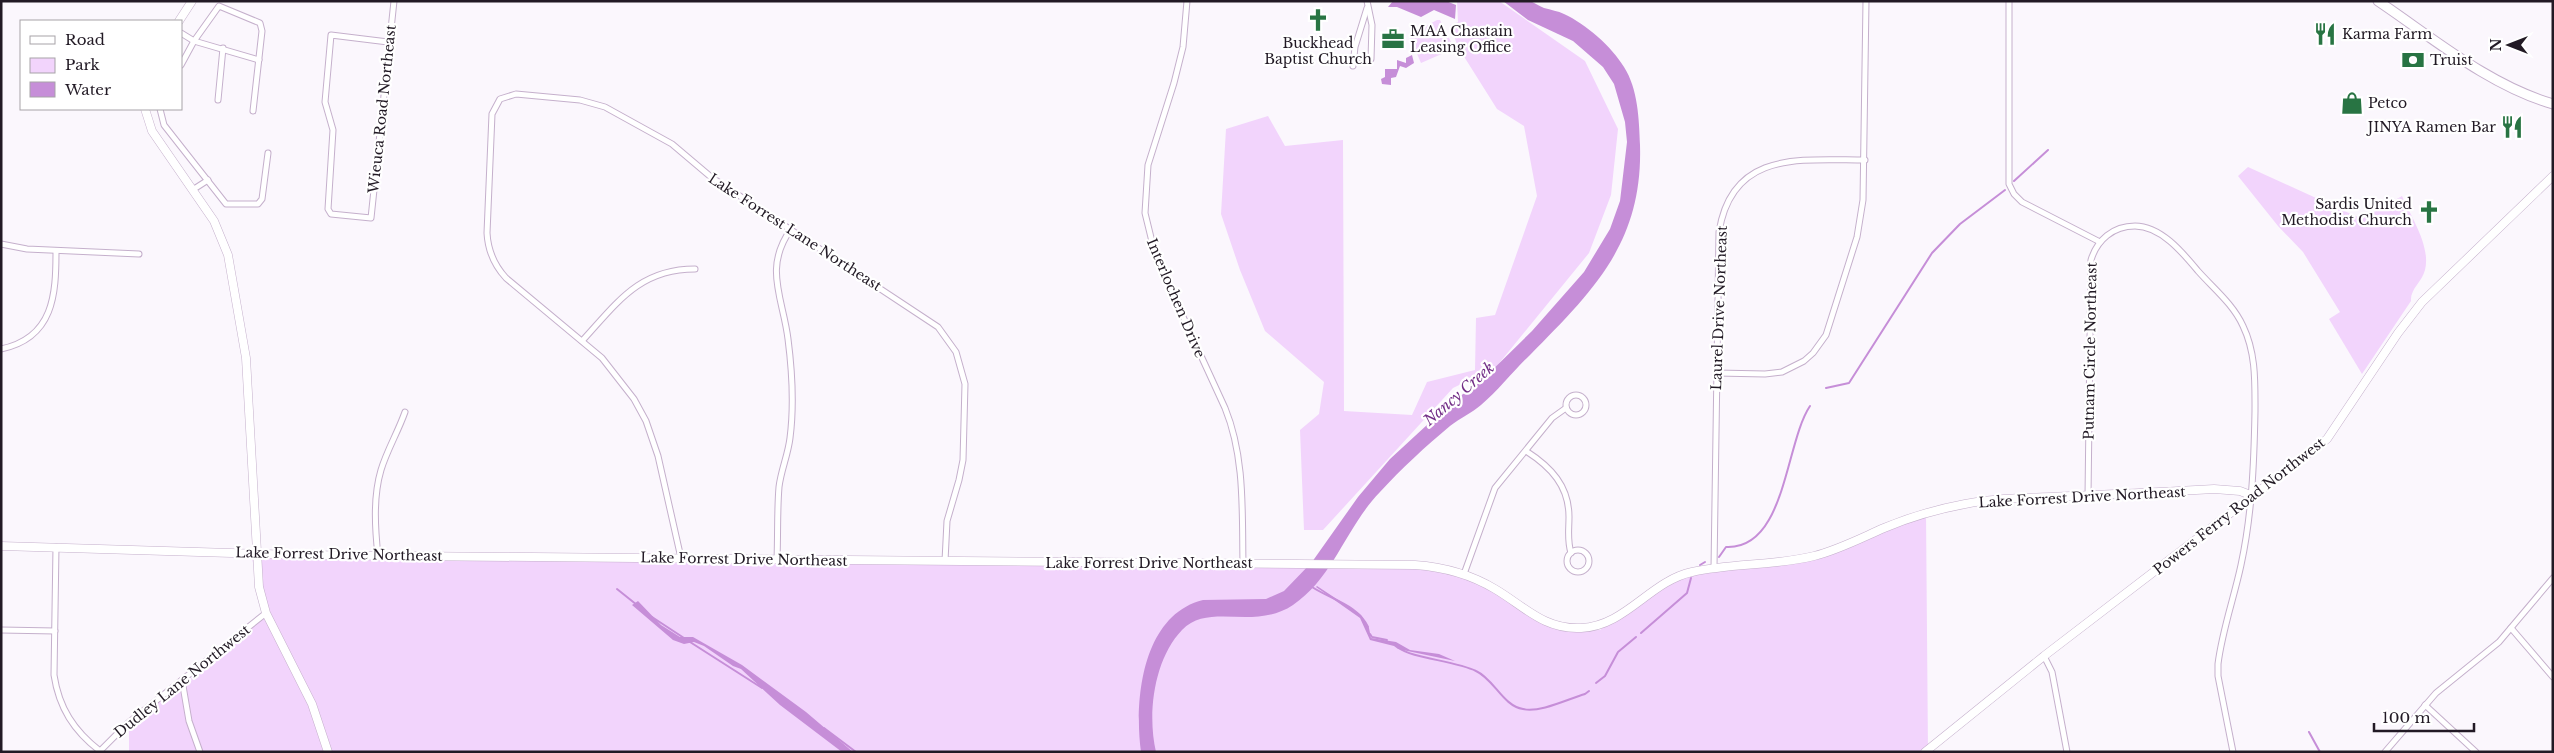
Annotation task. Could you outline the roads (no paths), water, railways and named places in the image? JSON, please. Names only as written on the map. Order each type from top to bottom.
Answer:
[{"type":"main road","points":[[2378,1],[2489,76],[2531,97],[2553,104]]},
{"type":"street","points":[[180,20],[192,1]]},
{"type":"street","name":"Wieuca Road Northeast","points":[[388,42],[331,35],[325,102],[333,130],[328,209],[332,214],[371,218],[388,42],[394,1]]},
{"type":"street","name":"Interlochen Drive","points":[[1188,1],[1183,47],[1174,83],[1148,165],[1145,213],[1156,258],[1225,408],[1234,434],[1240,471],[1243,564]]},
{"type":"street","points":[[1717,373],[1765,374],[1782,372],[1804,361],[1821,344],[1830,326],[1857,237],[1863,200],[1866,1]]},
{"type":"street","points":[[2009,1],[2008,175],[2011,190],[2022,202],[2100,242]]},
{"type":"street","points":[[1353,57],[1371,59],[1372,25],[1368,3]]},
{"type":"street","points":[[1353,66],[1353,57],[1368,3]]},
{"type":"street","points":[[182,63],[194,41],[219,6],[260,22],[262,31],[253,111]]},
{"type":"street","points":[[182,34],[194,41],[259,60]]},
{"type":"street","points":[[218,100],[223,48]]},
{"type":"street","name":"Lake Forrest Lane Northeast","points":[[681,558],[658,456],[646,421],[619,378],[582,341],[506,278],[496,265],[490,252],[487,233],[492,114],[496,104],[504,96],[516,94],[580,100],[605,108],[672,144],[711,178],[930,320],[945,334],[956,352],[964,384],[960,480],[947,520],[945,561]]},
{"type":"street","points":[[145,110],[152,131],[194,189],[210,215],[223,242],[241,325],[250,403],[259,587],[266,613],[303,685],[328,752]]},
{"type":"street","points":[[160,110],[164,125],[226,204],[258,204],[262,199],[268,153]]},
{"type":"street","name":"Laurel Drive Northeast","points":[[1714,568],[1719,232],[1723,212],[1733,193],[1753,173],[1778,162],[1795,160],[1865,160]]},
{"type":"street","name":"Powers Ferry Road Northwest","points":[[1925,752],[2044,656],[2327,439],[2398,333],[2422,302],[2553,176]]},
{"type":"street","points":[[194,189],[208,180]]},
{"type":"street","name":"Putnam Circle Northeast","points":[[2088,496],[2090,267],[2093,254],[2100,242],[2111,232],[2126,227],[2140,226],[2155,231],[2186,257],[2238,315],[2248,338],[2254,365],[2253,496],[2241,565],[2218,664],[2219,685],[2234,752]]},
{"type":"street","points":[[777,559],[779,486],[790,440],[792,419],[788,340],[776,290],[775,274],[782,244],[790,229]]},
{"type":"street","points":[[1,244],[26,249],[139,254]]},
{"type":"street","points":[[1,349],[30,336],[46,318],[55,296],[56,250]]},
{"type":"street","points":[[582,341],[623,296],[639,283],[667,271],[695,269]]},
{"type":"street","points":[[1573,395],[1582,397],[1586,402],[1586,408],[1579,415],[1570,413],[1566,408],[1566,402],[1573,395]]},
{"type":"street","points":[[1464,574],[1495,488],[1552,418],[1566,408]]},
{"type":"street","points":[[378,556],[376,521],[380,478],[405,412]]},
{"type":"street","points":[[1526,451],[1549,468],[1563,487],[1569,506],[1568,540],[1571,552],[1567,561],[1569,567],[1578,572],[1584,569],[1588,564],[1586,554],[1577,550],[1571,552]]},
{"type":"street","name":"Lake Forrest Drive Northeast","points":[[1,546],[378,556],[1426,566],[1464,574],[1495,589],[1537,619],[1560,627],[1578,629],[1599,626],[1614,620],[1674,578],[1691,572],[1815,556],[1846,546],[1900,522],[1964,504],[2000,499],[2214,489],[2240,491],[2253,496]]},
{"type":"street","points":[[56,547],[54,675],[60,702],[75,729],[100,752]]},
{"type":"street","points":[[2386,752],[2425,705],[2447,683],[2487,654],[2553,578]]},
{"type":"street","name":"Dudley Lane Northwest","points":[[100,752],[128,723],[266,613]]},
{"type":"street","points":[[2511,628],[2553,677]]},
{"type":"street","points":[[1,630],[55,631]]},
{"type":"street","points":[[2044,656],[2052,672],[2067,752]]},
{"type":"street","points":[[182,680],[188,720],[200,752]]},
{"type":"street","points":[[2425,705],[2476,752]]},
{"type":"water","points":[[1393,1],[1446,1],[1456,5],[1455,19],[1434,10],[1421,17],[1397,7],[1388,7]]},
{"type":"water","points":[[1503,1],[1529,1],[1572,18],[1606,44],[1619,59],[1629,76],[1635,94],[1639,125],[1639,180],[1633,210],[1623,238],[1610,263],[1593,286],[1553,332],[1488,399],[1441,434],[1405,466],[1380,492],[1358,520],[1330,566],[1307,594],[1293,605],[1278,612],[1263,616],[1205,618],[1193,622],[1182,630],[1172,642],[1165,656],[1155,688],[1152,721],[1156,752],[1141,752],[1139,709],[1141,685],[1146,662],[1155,641],[1167,623],[1183,609],[1203,600],[1266,599],[1284,591],[1312,562],[1358,497],[1390,459],[1453,401],[1479,383],[1532,331],[1584,272],[1610,229],[1620,201],[1627,142],[1625,122],[1614,84],[1603,67],[1573,41],[1528,20]]},
{"type":"water","points":[[1412,55],[1414,63],[1406,68],[1400,66],[1396,77],[1391,78],[1391,85],[1382,84],[1381,79],[1385,77],[1385,69],[1397,69],[1397,60],[1406,63],[1406,58]]},
{"type":"water","points":[[1317,586],[1361,615],[1369,628],[1371,638],[1396,642],[1410,650],[1439,654],[1455,661],[1398,649],[1394,646],[1370,640],[1360,618]]},
{"type":"water","points":[[638,601],[661,625],[680,637],[693,637],[742,665],[806,712],[853,752],[842,752],[780,705],[741,669],[733,666],[704,646],[694,642],[684,644],[673,640],[632,605]]},
{"type":"waterway","points":[[2014,181],[2048,150]]},
{"type":"waterway","points":[[1826,388],[1849,383],[1932,253],[1960,224],[2005,190]]},
{"type":"waterway","points":[[1719,557],[1726,547],[1746,543],[1761,531],[1772,513],[1781,492],[1802,423],[1810,406]]},
{"type":"waterway","points":[[1700,565],[1705,562]]},
{"type":"waterway","points":[[1641,633],[1687,593],[1691,578]]},
{"type":"waterway","points":[[1312,587],[1351,608],[1364,619],[1368,627]]},
{"type":"waterway","points":[[617,589],[637,605]]},
{"type":"waterway","points":[[652,617],[684,638]]},
{"type":"waterway","points":[[1370,634],[1372,637],[1387,640]]},
{"type":"waterway","points":[[1596,683],[1605,676],[1618,652],[1636,637]]},
{"type":"waterway","points":[[690,642],[762,688]]},
{"type":"waterway","points":[[1399,648],[1413,654],[1476,671],[1488,680],[1510,703],[1523,709],[1530,710],[1546,707],[1589,691]]},
{"type":"waterway","points":[[824,728],[856,752]]},
{"type":"waterway","points":[[2309,732],[2320,752]]},
{"type":"place","name":"Buckhead Baptist Church","points":[[1318,20]]},
{"type":"place","name":"Karma Farm","points":[[2325,34]]},
{"type":"place","name":"MAA Chastain Leasing Office","points":[[1393,39]]},
{"type":"place","name":"Truist","points":[[2413,60]]},
{"type":"place","name":"Petco","points":[[2352,103]]},
{"type":"place","name":"JINYA Ramen Bar","points":[[2512,127]]},
{"type":"place","name":"Sardis United Methodist Church","points":[[2429,212]]},
{"type":"water label","name":"Nancy Creek","points":[[1459,394]]}]
